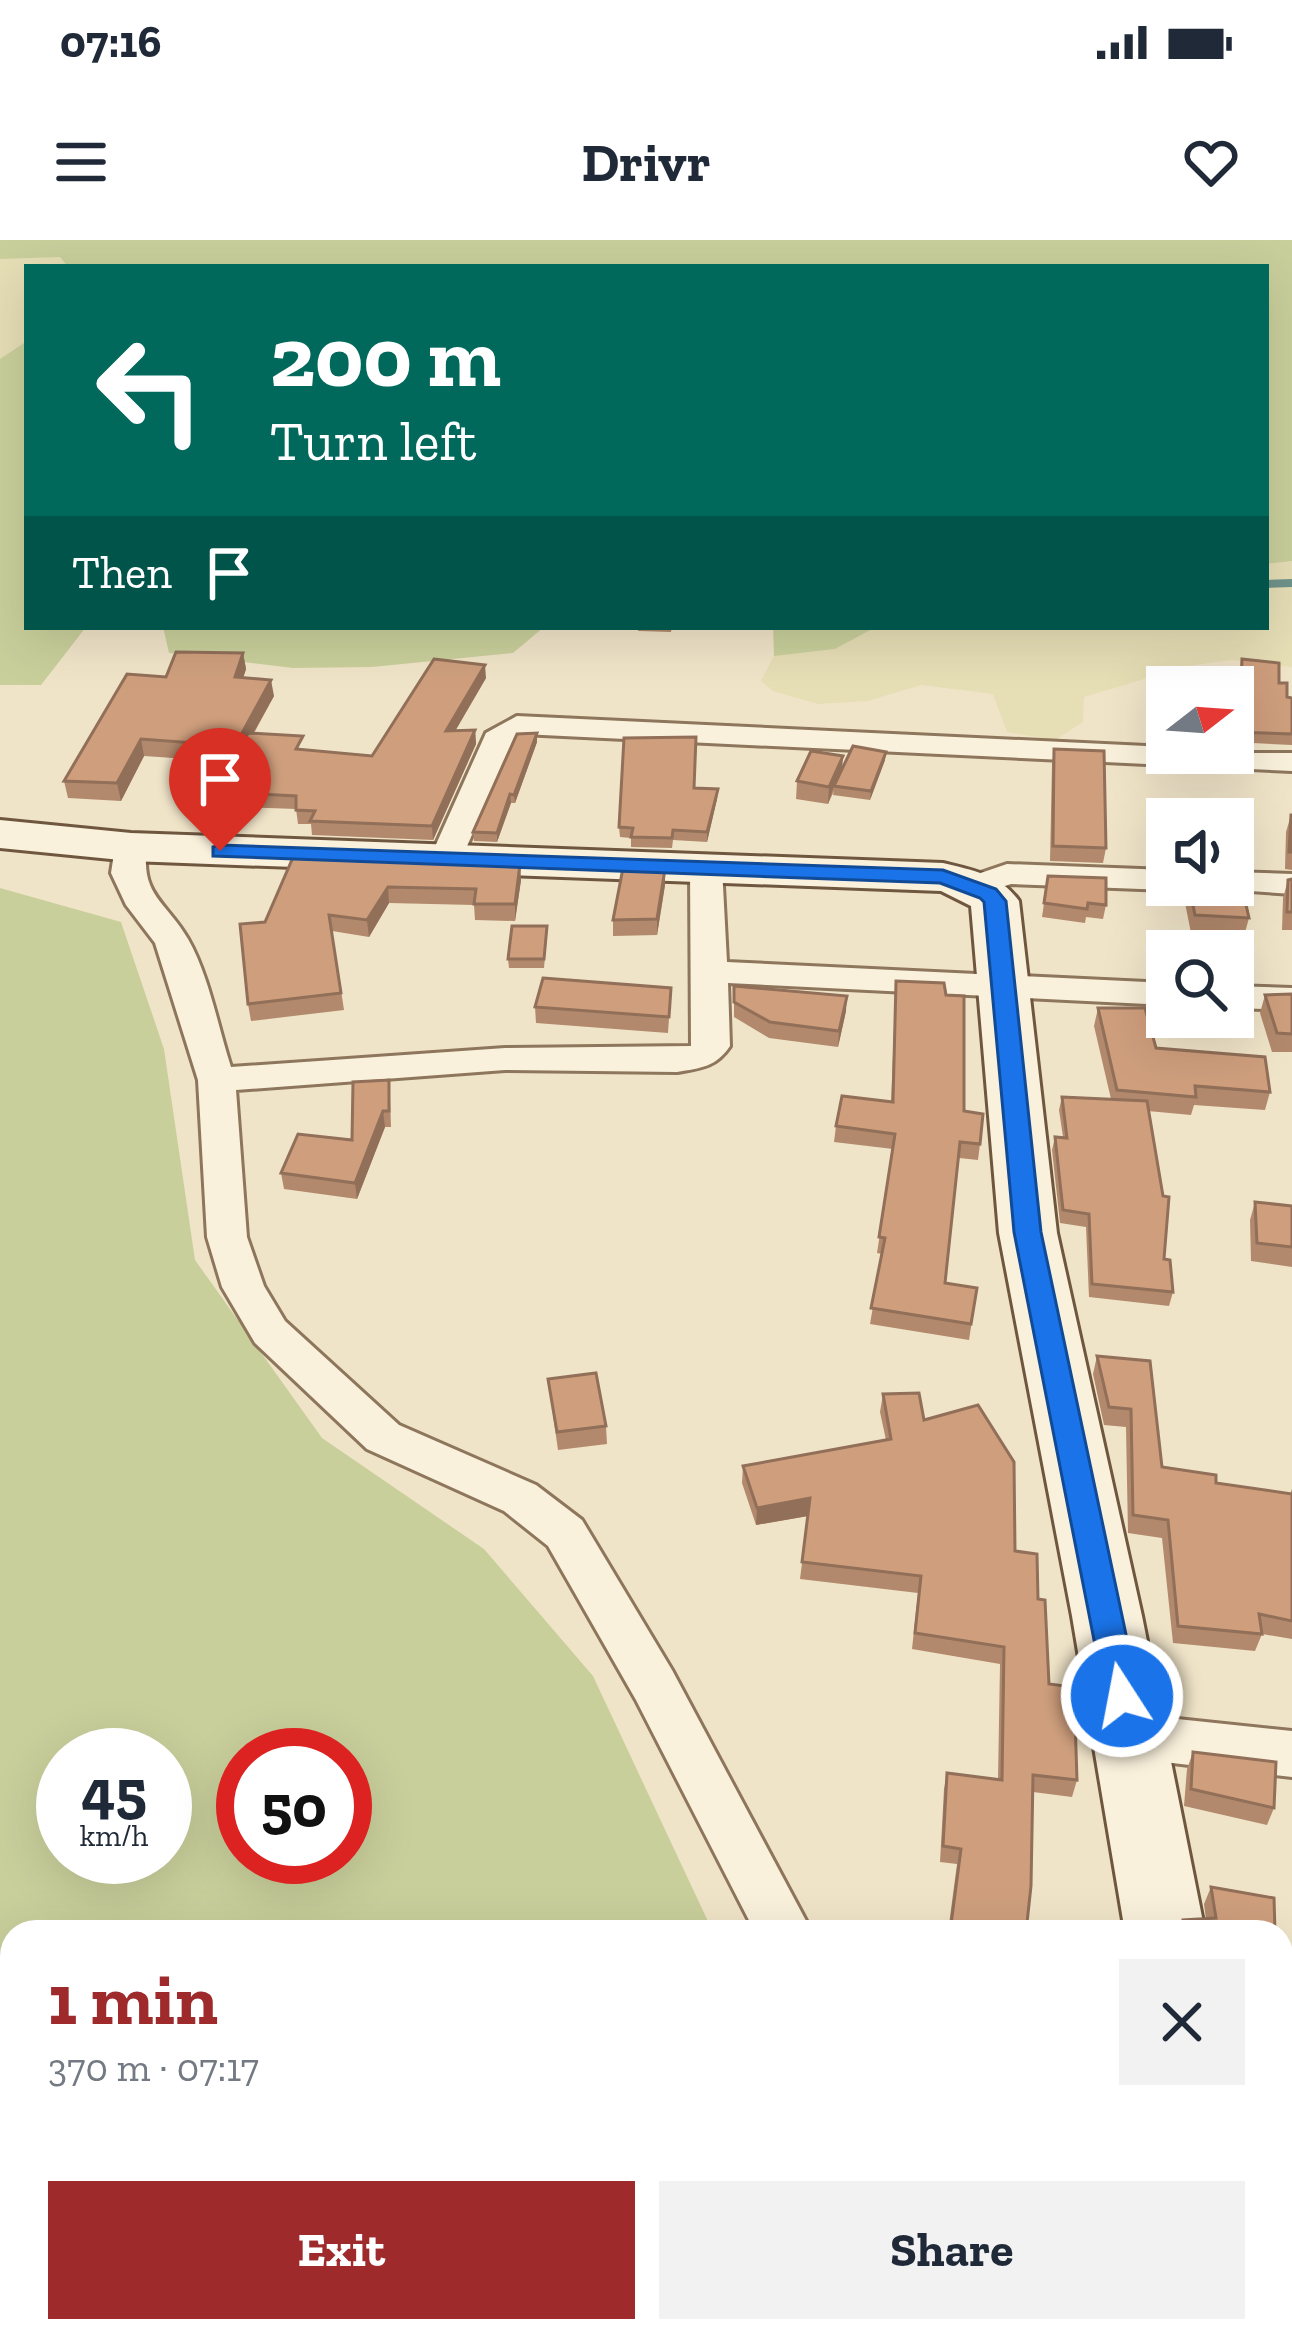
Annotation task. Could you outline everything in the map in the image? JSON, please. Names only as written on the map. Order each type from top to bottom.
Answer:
[{"type":"main road","points":[[5,829],[131,848],[943,877],[975,886],[995,901],[1028,1232],[1163,1920]]},
{"type":"street","points":[[445,860],[501,733],[518,725],[1292,762]]},
{"type":"street","points":[[131,848],[127,873],[143,905],[172,940],[217,1080],[227,1237],[242,1287],[270,1332],[383,1437],[520,1498],[565,1533],[654,1685],[778,1920]]},
{"type":"street","points":[[217,1080],[505,1059],[690,1059],[712,1046],[706,867]]},
{"type":"street","points":[[975,886],[1006,874],[1146,879]]},
{"type":"street","points":[[1254,883],[1292,884]]},
{"type":"street","points":[[710,972],[1146,993]]},
{"type":"street","points":[[1254,998],[1292,999]]},
{"type":"street","points":[[1130,1736],[1292,1754]]},
{"type":"shaded area","points":[[61,257],[66,264],[24,264],[24,343],[0,359],[0,259]]},
{"type":"shaded area","points":[[1292,561],[1292,667],[1231,660],[1146,666],[1146,678],[1084,697],[1083,722],[1055,740],[1007,732],[993,694],[921,685],[868,701],[818,704],[773,691],[761,681],[774,656],[835,649],[870,630],[1269,630],[1269,564]]},
{"type":"green space","points":[[0,240],[1292,240],[1292,561],[1269,564],[1269,264],[66,264],[60,257],[0,259]]},
{"type":"green space","points":[[24,343],[24,630],[84,630],[41,685],[0,685],[0,359]]},
{"type":"green space","points":[[164,630],[540,630],[513,653],[372,667],[293,668],[169,653]]},
{"type":"green space","points":[[773,630],[870,630],[835,649],[774,656]]},
{"type":"green space","points":[[0,888],[121,922],[164,1049],[195,1260],[322,1438],[484,1549],[593,1676],[707,1920],[0,1920]]},
{"type":"building","points":[[176,652],[243,653],[235,677],[271,680],[235,746],[141,739],[117,783],[64,781],[127,674],[166,677]]},
{"type":"building","points":[[434,659],[485,665],[446,731],[475,730],[432,826],[310,821],[315,811],[296,810],[296,796],[239,793],[252,768],[230,766],[248,733],[303,736],[296,749],[372,756]]},
{"type":"building","points":[[1242,659],[1279,663],[1279,683],[1287,683],[1287,697],[1292,698],[1292,734],[1254,733],[1254,666],[1242,666]]},
{"type":"building","points":[[537,733],[497,833],[473,832],[517,734]]},
{"type":"building","points":[[696,737],[694,788],[718,789],[707,832],[673,830],[672,838],[631,837],[633,828],[619,827],[624,738]]},
{"type":"building","points":[[853,746],[886,752],[871,791],[834,786]]},
{"type":"building","points":[[1054,749],[1104,751],[1106,848],[1053,846]]},
{"type":"building","points":[[811,751],[843,756],[829,787],[797,781]]},
{"type":"building","points":[[294,855],[520,864],[515,904],[474,904],[476,889],[388,887],[367,920],[329,915],[341,993],[248,1004],[240,924],[265,922]]},
{"type":"building","points":[[623,868],[665,869],[657,919],[613,920]]},
{"type":"building","points":[[1048,876],[1106,878],[1106,905],[1088,903],[1087,909],[1044,903]]},
{"type":"building","points":[[1292,879],[1292,912],[1287,912],[1288,880]]},
{"type":"building","points":[[1193,906],[1246,906],[1249,918],[1195,915]]},
{"type":"building","points":[[512,926],[547,926],[544,959],[508,959]]},
{"type":"building","points":[[543,978],[671,988],[669,1017],[535,1007]]},
{"type":"building","points":[[896,981],[944,983],[946,995],[964,996],[964,1111],[983,1114],[980,1144],[960,1142],[945,1283],[977,1288],[971,1324],[871,1308],[885,1238],[879,1237],[895,1134],[836,1126],[842,1096],[893,1102]]},
{"type":"building","points":[[734,986],[847,996],[839,1031],[770,1022],[734,1002]]},
{"type":"building","points":[[1292,994],[1292,1034],[1277,1033],[1265,995]]},
{"type":"building","points":[[1098,1008],[1145,1008],[1146,1038],[1153,1038],[1156,1048],[1265,1057],[1270,1092],[1195,1086],[1196,1097],[1117,1090]]},
{"type":"building","points":[[389,1080],[389,1111],[383,1111],[355,1183],[281,1173],[298,1134],[352,1140],[353,1082]]},
{"type":"building","points":[[1062,1097],[1147,1101],[1163,1196],[1169,1197],[1164,1259],[1170,1260],[1173,1292],[1092,1284],[1089,1214],[1063,1210],[1055,1137],[1067,1138]]},
{"type":"building","points":[[1255,1202],[1292,1206],[1292,1247],[1257,1243]]},
{"type":"building","points":[[1097,1356],[1150,1361],[1162,1467],[1216,1475],[1216,1483],[1292,1494],[1292,1621],[1259,1614],[1262,1634],[1178,1626],[1168,1520],[1133,1515],[1131,1409],[1109,1407]]},
{"type":"building","points":[[596,1373],[606,1426],[557,1432],[548,1379]]},
{"type":"building","points":[[919,1393],[924,1420],[978,1405],[1014,1462],[1015,1551],[1037,1554],[1038,1599],[1045,1600],[1049,1684],[1074,1687],[1077,1780],[1033,1775],[1027,1920],[952,1920],[961,1849],[943,1846],[947,1773],[1002,1780],[1004,1647],[915,1633],[921,1576],[802,1562],[810,1498],[757,1508],[743,1466],[891,1439],[883,1394]]},
{"type":"building","points":[[1193,1752],[1276,1762],[1274,1808],[1191,1789]]},
{"type":"building","points":[[1211,1887],[1274,1898],[1275,1920],[1183,1920],[1216,1918]]},
{"type":"waterway","points":[[1269,584],[1292,583]]},
{"type":"route","points":[[220,851],[943,877],[988,893],[995,901],[1028,1232],[1122,1696]]}]
